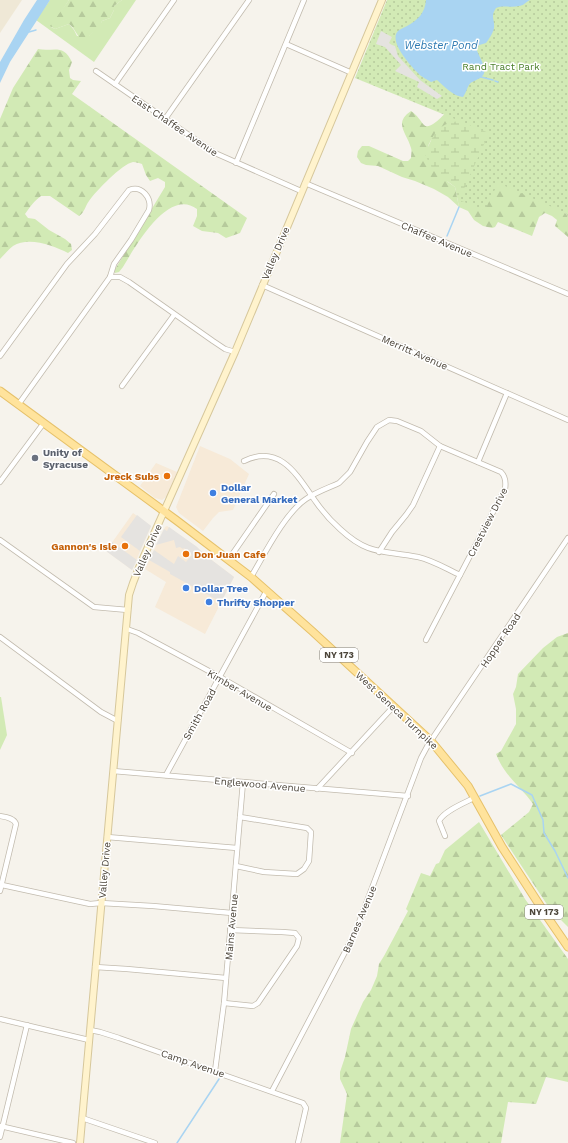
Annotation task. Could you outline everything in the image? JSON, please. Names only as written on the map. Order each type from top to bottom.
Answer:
[{"type":"main road","name":"Valley Drive","points":[[80,1143],[128,610],[133,583],[235,352],[382,0]]},
{"type":"main road","name":"West Seneca Turnpike","points":[[0,391],[251,577],[431,741],[458,773],[502,847],[568,947]]},
{"type":"street","points":[[115,84],[174,0]]},
{"type":"street","points":[[165,119],[249,0]]},
{"type":"street","points":[[236,163],[304,0]]},
{"type":"street","points":[[286,44],[352,73]]},
{"type":"street","name":"East Chaffee Avenue","points":[[96,71],[210,150],[301,191]]},
{"type":"street","name":"Chaffee Avenue","points":[[305,183],[568,294]]},
{"type":"street","points":[[0,356],[67,264],[95,234],[129,190],[132,188],[144,192],[150,205],[131,240],[114,264],[110,277],[18,405]]},
{"type":"street","points":[[110,277],[120,277],[129,282],[213,341],[235,352]]},
{"type":"street","name":"Merritt Avenue","points":[[262,285],[568,420]]},
{"type":"street","points":[[122,386],[174,315]]},
{"type":"street","points":[[251,577],[285,521],[295,509],[305,500],[344,479],[350,472],[366,442],[377,427],[389,420],[397,420],[421,431],[440,446],[478,462],[507,393]]},
{"type":"street","points":[[0,482],[43,424]]},
{"type":"street","points":[[379,552],[413,505],[440,446]]},
{"type":"street","points":[[244,461],[251,457],[265,455],[283,462],[296,474],[326,516],[352,540],[362,546],[379,552],[419,557],[460,575]]},
{"type":"street","name":"Crestview Drive","points":[[426,640],[505,489],[506,481],[501,472],[478,462]]},
{"type":"street","points":[[228,559],[274,494]]},
{"type":"street","name":"Hopper Road","points":[[431,741],[568,538]]},
{"type":"street","points":[[0,540],[94,606],[128,610]]},
{"type":"street","name":"Smith Road","points":[[166,775],[267,590]]},
{"type":"street","name":"Kimber Avenue","points":[[127,629],[138,633],[220,677],[352,752]]},
{"type":"street","points":[[0,637],[101,712],[118,720]]},
{"type":"street","points":[[317,789],[394,706]]},
{"type":"street","name":"Barnes Avenue","points":[[272,1091],[355,933],[408,796],[421,758],[431,741]]},
{"type":"street","name":"Englewood Avenue","points":[[113,771],[408,796]]},
{"type":"street","name":"Mains Avenue","points":[[216,1071],[224,1003],[243,782]]},
{"type":"street","points":[[445,836],[439,819],[448,812],[474,798]]},
{"type":"street","points":[[0,816],[8,818],[16,824],[0,892]]},
{"type":"street","points":[[236,866],[264,872],[297,874],[304,869],[310,858],[311,832],[307,828],[240,817]]},
{"type":"street","points":[[107,837],[237,848]]},
{"type":"street","points":[[2,885],[80,903],[101,903],[232,913]]},
{"type":"street","points":[[224,1003],[254,1006],[258,1003],[284,967],[297,946],[299,938],[295,934],[282,932],[230,930]]},
{"type":"street","points":[[96,967],[226,978]]},
{"type":"street","points":[[0,1019],[89,1040]]},
{"type":"street","points":[[0,1137],[1,1126],[27,1025]]},
{"type":"street","name":"Camp Avenue","points":[[90,1030],[216,1071],[303,1103],[306,1108],[298,1143]]},
{"type":"street","points":[[82,1118],[156,1143]]},
{"type":"street","points":[[1,1126],[73,1143]]},
{"type":"shaded area","points":[[0,0],[22,0],[0,33]]},
{"type":"shaded area","points":[[381,31],[392,37],[389,43],[395,46],[398,56],[420,80],[442,96],[437,99],[417,87],[419,82],[395,71],[401,65],[385,47],[376,44]]},
{"type":"shaded area","points":[[200,446],[230,459],[249,474],[233,510],[219,512],[203,531],[179,513],[176,507]]},
{"type":"shaded area","points":[[156,463],[177,472],[167,496],[162,500],[155,498],[140,486]]},
{"type":"shaded area","points":[[133,513],[151,526],[132,570],[106,551]]},
{"type":"shaded area","points":[[137,515],[151,526],[140,551],[121,537]]},
{"type":"shaded area","points":[[167,526],[197,547],[234,577],[205,634],[155,607],[166,582],[145,569],[165,527]]},
{"type":"shaded area","points":[[169,527],[197,547],[234,577],[221,602],[170,574],[170,572],[149,560],[154,550],[174,564],[178,556],[186,562],[192,555],[184,548],[176,548],[174,540],[156,545],[164,529],[167,531]]},
{"type":"shaded area","points":[[112,542],[137,560],[132,570],[106,551]]},
{"type":"green space","points":[[50,0],[69,0],[51,27],[55,29],[69,24],[77,36],[89,36],[102,21],[110,18],[114,10],[114,6],[122,0],[136,0],[94,62],[36,20]]},
{"type":"green space","points":[[69,0],[122,0],[114,6],[114,10],[110,18],[102,21],[99,29],[82,40],[73,27],[69,24],[55,29],[50,26]]},
{"type":"green space","name":"Rand Tract Park","points":[[387,0],[568,0],[568,214],[498,183],[485,210],[459,200],[489,133],[355,78]]},
{"type":"green space","points":[[568,0],[486,115],[431,140],[428,146],[448,182],[455,187],[459,207],[448,197],[434,189],[378,166],[361,163],[357,157],[358,151],[362,146],[369,146],[403,161],[408,161],[411,158],[411,149],[402,124],[406,115],[411,111],[424,125],[427,126],[434,123]]},
{"type":"green space","points":[[568,9],[568,217],[553,195],[502,176],[481,201],[469,208],[459,207],[455,187],[434,170],[425,154],[435,133],[448,123],[465,120]]},
{"type":"green space","points":[[38,49],[62,50],[65,52],[72,62],[69,70],[70,78],[81,81],[72,94],[247,218],[240,233],[226,238],[218,233],[202,231],[193,226],[197,216],[197,209],[186,204],[175,206],[164,212],[154,222],[144,234],[123,267],[119,272],[115,273],[114,271],[165,187],[165,182],[158,178],[150,181],[142,164],[133,162],[122,168],[97,191],[89,201],[83,213],[79,216],[50,196],[41,196],[27,211],[25,214],[28,218],[35,219],[71,244],[72,250],[68,253],[49,245],[26,242],[13,246],[0,259],[0,119],[13,88]]},
{"type":"green space","points":[[502,176],[553,195],[568,217],[568,237],[555,226],[557,220],[545,213],[539,217],[532,236],[498,222],[495,227],[492,228],[483,226],[474,220],[468,211],[459,207]]},
{"type":"green space","points":[[568,633],[568,927],[550,909],[501,835],[529,812],[533,804],[508,775],[496,754],[501,751],[516,724],[516,709],[513,694],[516,687],[518,674],[543,648],[557,637]]},
{"type":"green space","points":[[0,697],[7,735],[0,750]]},
{"type":"green space","points":[[479,822],[525,899],[568,959],[568,1082],[546,1077],[536,1104],[508,1102],[501,1143],[340,1143],[347,1094],[340,1079],[340,1072],[351,1029],[363,1002],[371,990],[377,976],[379,964],[408,911],[406,909],[421,873],[430,876],[436,864],[439,863],[445,850]]},
{"type":"water","points":[[37,0],[50,0],[10,62],[0,83],[0,62]]},
{"type":"water","name":"Webster Pond","points":[[426,0],[530,0],[520,6],[496,8],[493,14],[494,28],[492,34],[486,43],[476,46],[477,52],[484,67],[482,77],[469,85],[463,97],[452,93],[437,80],[431,82],[421,76],[398,47],[396,35],[398,31],[418,19],[424,9]]},
{"type":"waterway","points":[[29,32],[36,30]]},
{"type":"waterway","points":[[481,77],[493,80]]},
{"type":"waterway","points":[[447,236],[459,207]]},
{"type":"waterway","points":[[480,796],[511,784],[532,795],[543,820],[544,833],[555,851],[568,878]]},
{"type":"waterway","points":[[177,1143],[219,1079]]},
{"type":"place","name":"Unity of Syracuse","points":[[35,458]]},
{"type":"place","name":"Jreck Subs","points":[[167,476]]},
{"type":"place","name":"Dollar General Market","points":[[213,493]]},
{"type":"place","name":"Gannon's Isle","points":[[125,546]]},
{"type":"place","name":"Don Juan Cafe","points":[[186,554]]},
{"type":"place","name":"Dollar Tree","points":[[186,588]]},
{"type":"place","name":"Thrifty Shopper","points":[[209,602]]}]
